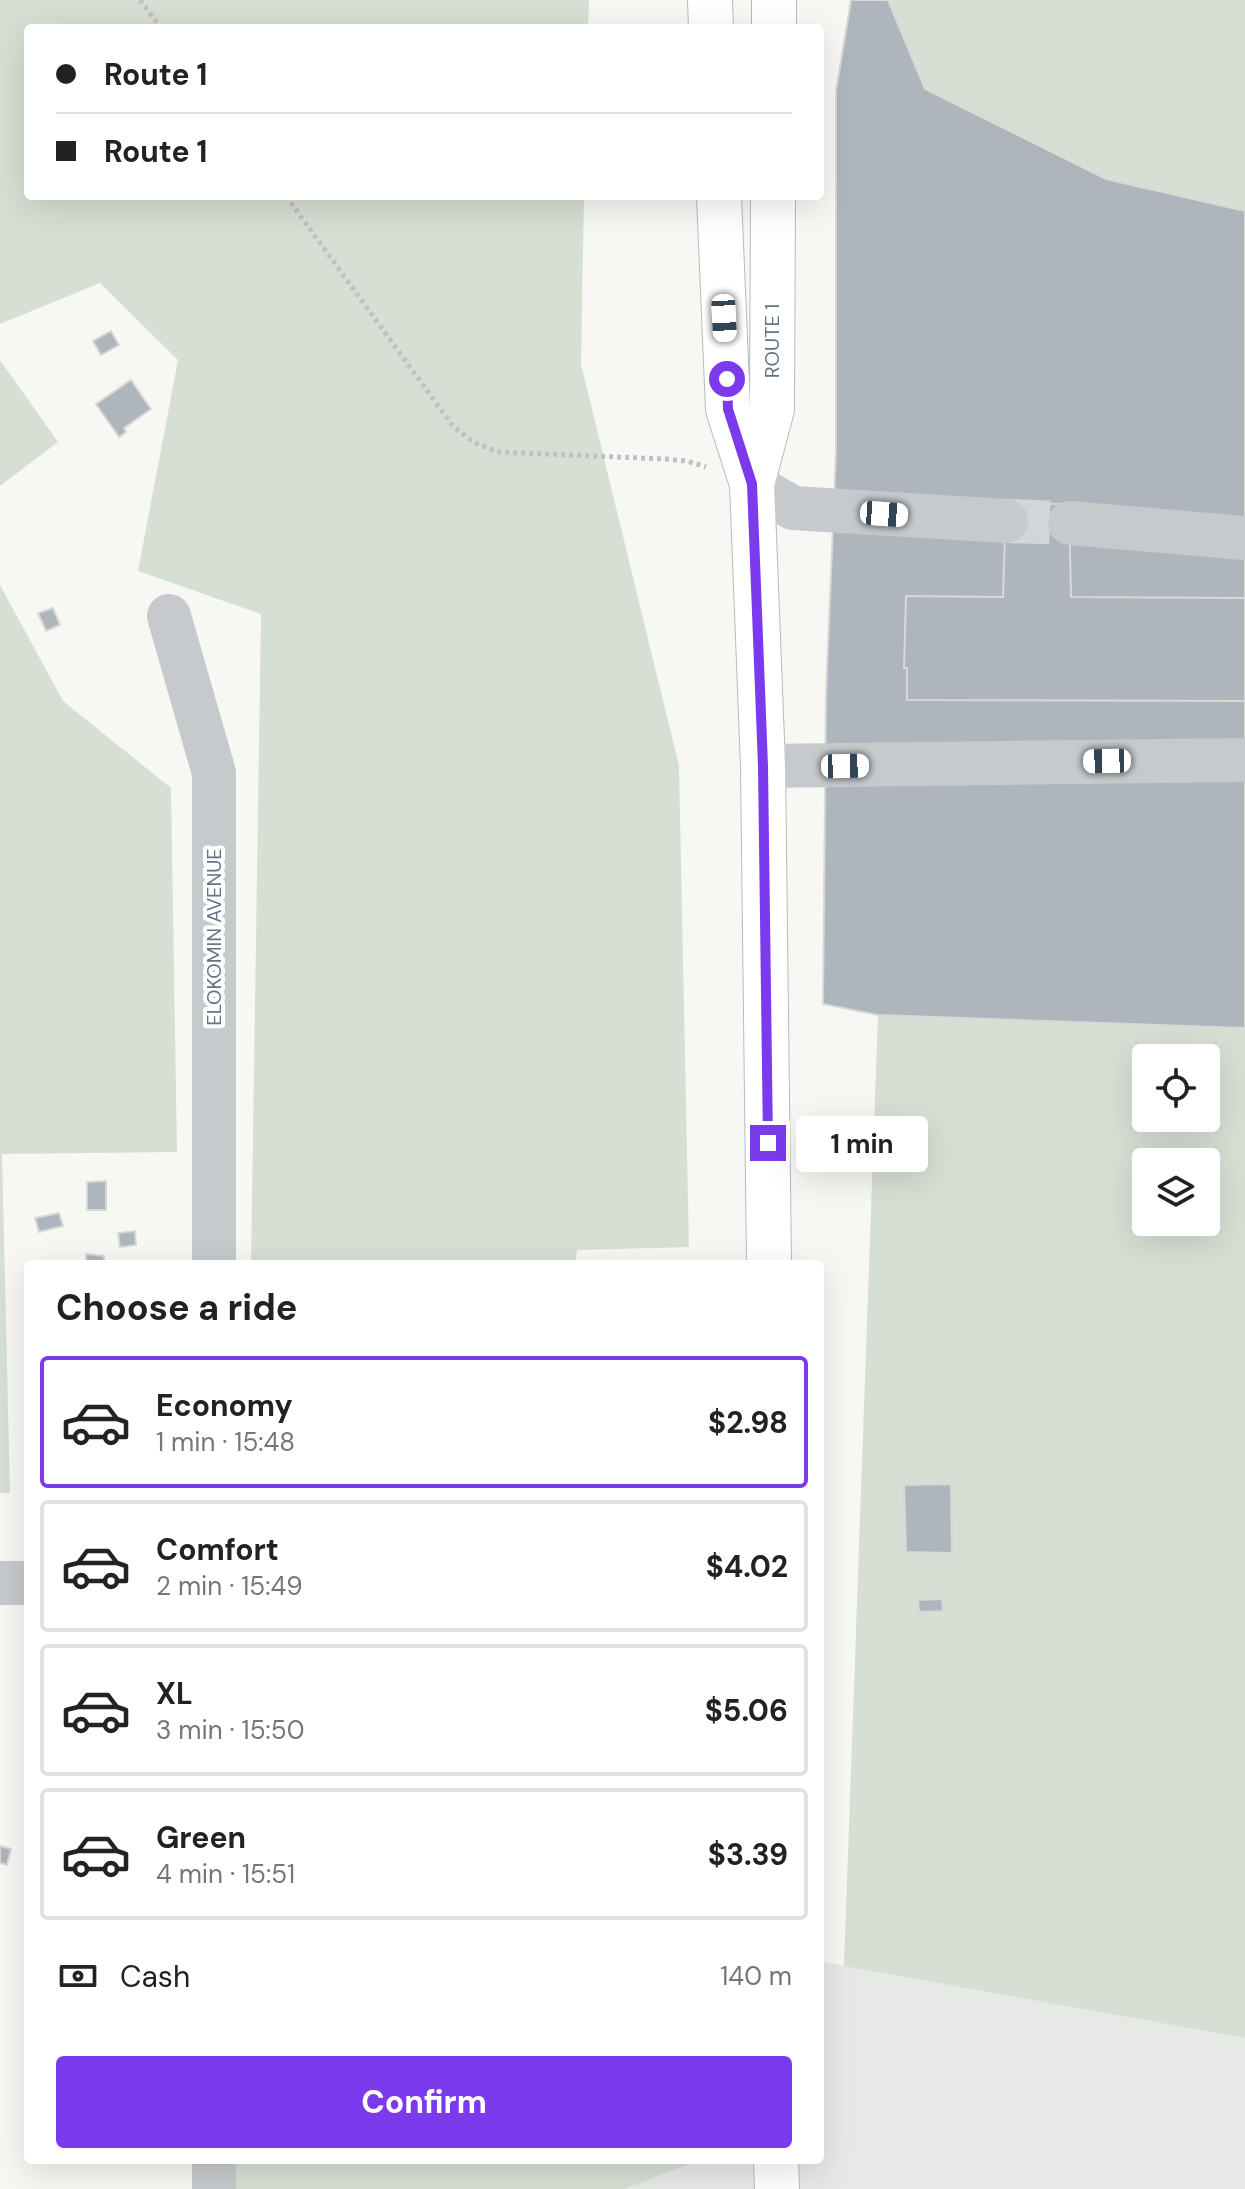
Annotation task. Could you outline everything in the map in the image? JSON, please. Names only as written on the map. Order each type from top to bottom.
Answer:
[{"type":"main road","points":[[710,0],[711,24]]},
{"type":"main road","points":[[774,0],[774,24]]},
{"type":"main road","name":"ROUTE 1","points":[[719,200],[728,409],[752,484],[763,766],[769,1260]]},
{"type":"main road","name":"ROUTE 1","points":[[752,484],[772,409],[773,200]]},
{"type":"main road","points":[[776,2164],[777,2189]]},
{"type":"street","points":[[752,484],[793,508],[1006,521]]},
{"type":"street","points":[[1070,523],[1245,538]]},
{"type":"street","name":"ELOKOMIN AVENUE","points":[[169,616],[214,773],[214,1260]]},
{"type":"street","points":[[763,766],[1245,760]]},
{"type":"street","points":[[0,1583],[24,1583]]},
{"type":"street","points":[[214,2164],[214,2189]]},
{"type":"path","points":[[140,0],[158,24]]},
{"type":"path","points":[[289,200],[452,425],[473,442],[498,452],[687,461],[752,484]]},
{"type":"shaded area","points":[[0,0],[589,0],[588,24],[24,24],[24,200],[584,200],[581,364],[679,766],[689,1247],[577,1250],[576,1260],[251,1260],[261,614],[138,571],[178,360],[100,283],[0,324]]},
{"type":"shaded area","points":[[888,0],[1245,0],[1245,211],[1106,179],[925,89]]},
{"type":"shaded area","points":[[0,360],[58,442],[0,486]]},
{"type":"shaded area","points":[[0,585],[63,701],[171,788],[177,1152],[2,1154],[10,1493],[0,1493]]},
{"type":"shaded area","points":[[878,1015],[1245,1028],[1245,2038],[844,1966]]},
{"type":"shaded area","points":[[824,1962],[1245,2038],[1245,2189],[624,2189],[690,2164],[824,2164]]},
{"type":"shaded area","points":[[236,2164],[690,2164],[624,2189],[236,2189]]},
{"type":"building","points":[[851,0],[888,0],[925,89],[1106,179],[1245,211],[1245,1028],[878,1015],[823,1004],[826,694],[836,451],[836,91]]},
{"type":"building","points":[[111,331],[119,345],[101,355],[93,341]]},
{"type":"building","points":[[131,380],[151,409],[124,428],[126,432],[119,437],[96,404]]},
{"type":"building","points":[[1006,503],[1069,504],[1071,597],[1245,598],[1245,701],[907,700],[907,668],[904,668],[906,596],[1003,597]]},
{"type":"building","points":[[53,608],[60,625],[46,631],[38,613]]},
{"type":"building","points":[[106,1181],[106,1210],[87,1210],[87,1182]]},
{"type":"building","points":[[59,1213],[63,1226],[39,1232],[35,1218]]},
{"type":"building","points":[[135,1231],[136,1245],[120,1247],[118,1233]]},
{"type":"building","points":[[86,1254],[104,1256],[104,1260],[86,1260]]},
{"type":"building","points":[[951,1484],[952,1553],[906,1552],[904,1485]]},
{"type":"building","points":[[942,1599],[943,1611],[919,1612],[918,1600]]},
{"type":"building","points":[[0,1846],[11,1849],[7,1865],[0,1863]]},
{"type":"tunnel","points":[[1006,521],[1070,523]]},
{"type":"route","points":[[727,379],[728,409],[752,484],[763,766],[768,1143]]}]
